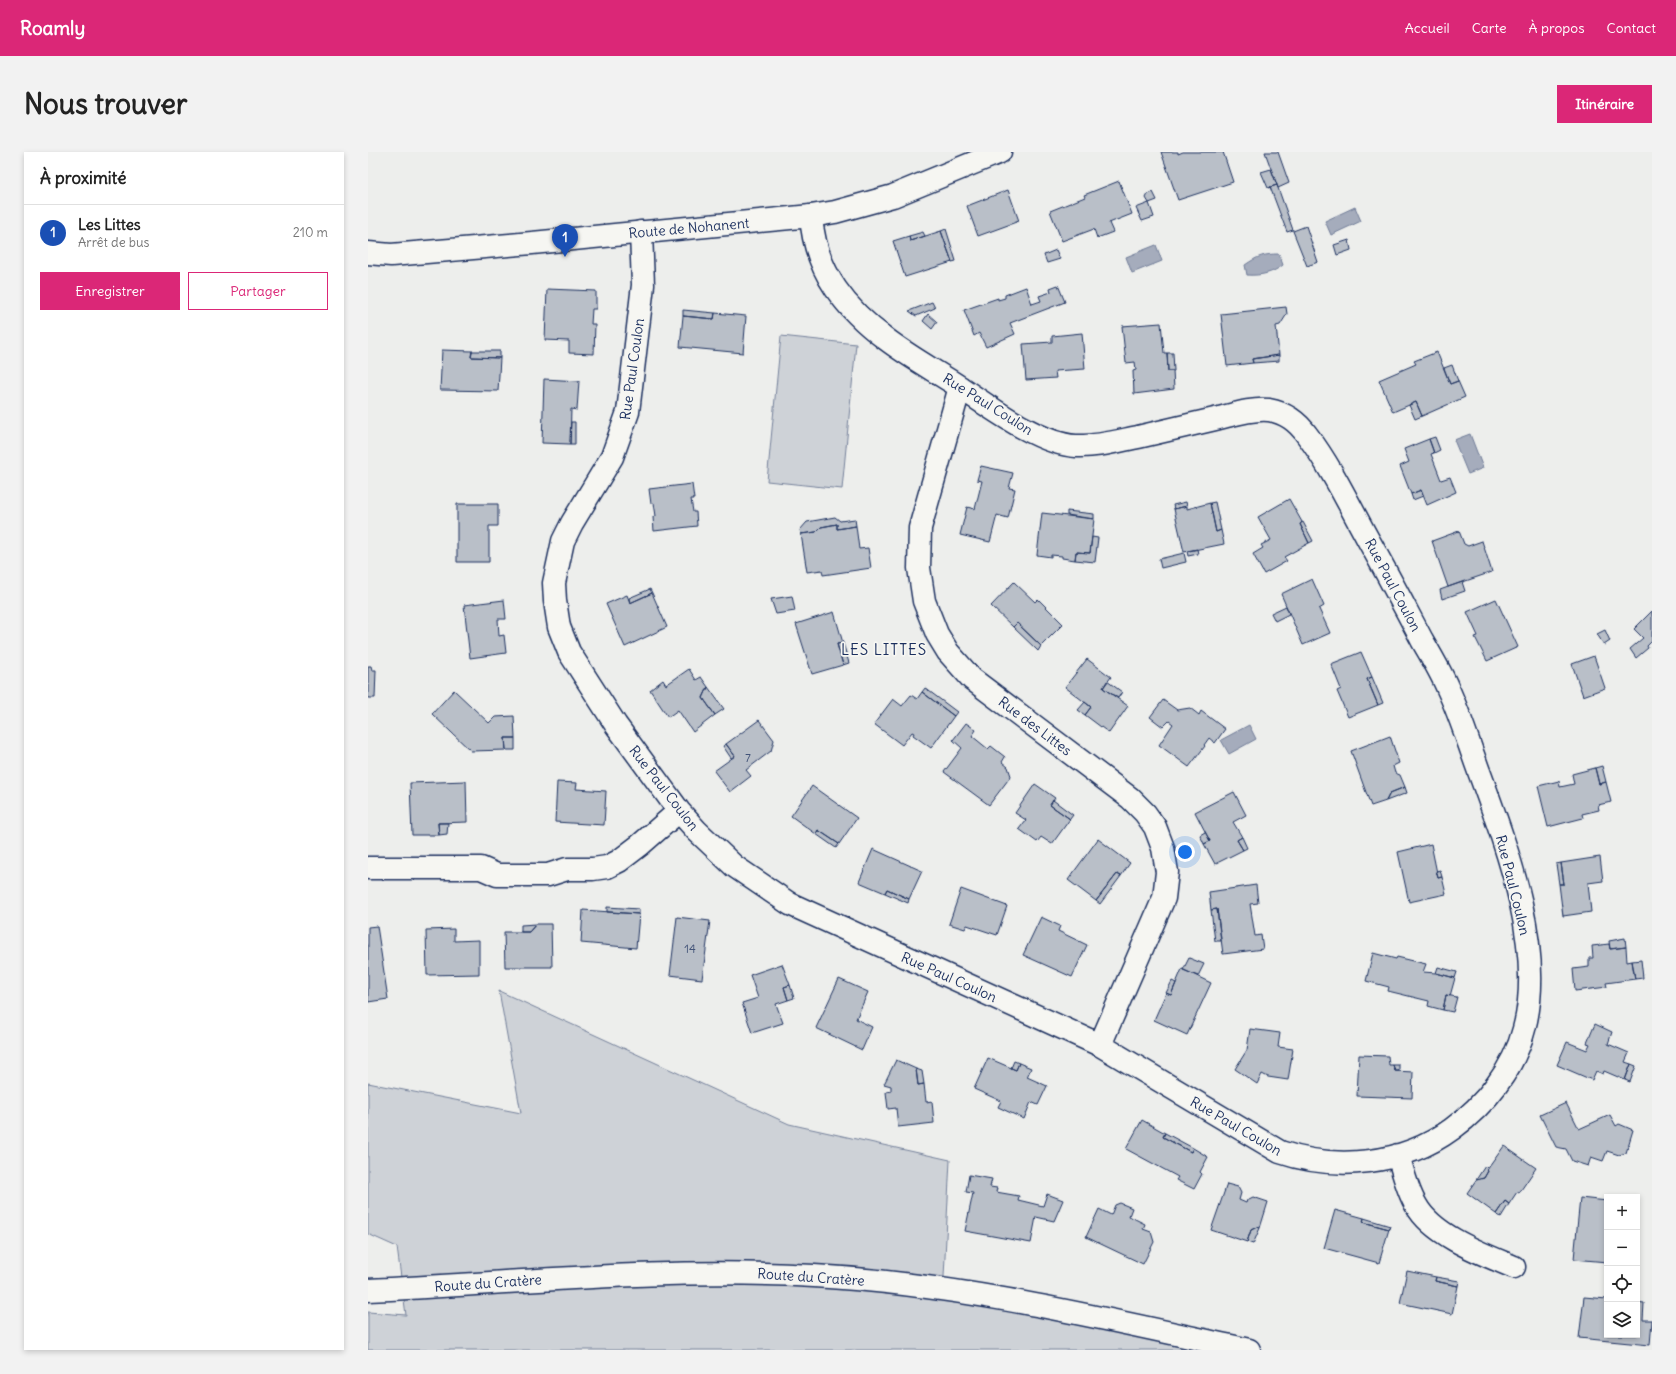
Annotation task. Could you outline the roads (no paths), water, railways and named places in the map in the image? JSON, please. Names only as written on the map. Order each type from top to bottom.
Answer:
[{"type":"street","name":"Route de Nohanent","points":[[368,253],[399,254],[811,216],[835,212],[893,196],[993,153]]},
{"type":"street","name":"Rue Paul Coulon","points":[[641,232],[643,285],[628,412],[612,458],[572,523],[563,541],[554,583],[555,601],[559,627],[569,652],[616,725],[679,811],[697,831],[734,866],[790,904],[1100,1045],[1280,1152],[1298,1158],[1335,1163],[1369,1161],[1398,1155],[1424,1145],[1446,1134],[1466,1120],[1486,1099],[1502,1075],[1515,1054],[1524,1029],[1530,976],[1529,949],[1524,917],[1498,826],[1448,688],[1322,455],[1295,419],[1268,410],[1224,416],[1101,445],[1074,446],[1042,437],[1008,419],[886,339],[858,316],[837,290],[824,269],[814,244],[811,216]]},
{"type":"street","name":"Rue des Littes","points":[[960,387],[920,528],[920,575],[924,601],[937,634],[948,652],[972,679],[1130,798],[1145,812],[1155,827],[1163,848],[1167,872],[1164,898],[1100,1045]]},
{"type":"street","points":[[368,868],[481,868],[497,875],[548,875],[567,869],[600,868],[619,862],[679,811]]},
{"type":"street","points":[[1398,1155],[1416,1205],[1429,1221],[1445,1233],[1479,1252],[1514,1267]]},
{"type":"street","name":"Route du Cratère","points":[[368,1290],[646,1274],[746,1273],[814,1276],[890,1283],[988,1297],[1249,1350]]},
{"type":"water","points":[[1355,207],[1361,221],[1331,235],[1325,221]]},
{"type":"water","points":[[1156,245],[1162,261],[1132,273],[1126,257]]},
{"type":"water","points":[[1279,254],[1283,265],[1279,268],[1257,275],[1247,275],[1245,265],[1261,256]]},
{"type":"water","points":[[1470,434],[1483,468],[1468,474],[1454,440]]},
{"type":"water","points":[[1249,725],[1256,739],[1229,754],[1221,740]]},
{"type":"place","name":"Les Littes","points":[[565,257]]},
{"type":"district","name":"LES LITTES","points":[[884,649]]}]
